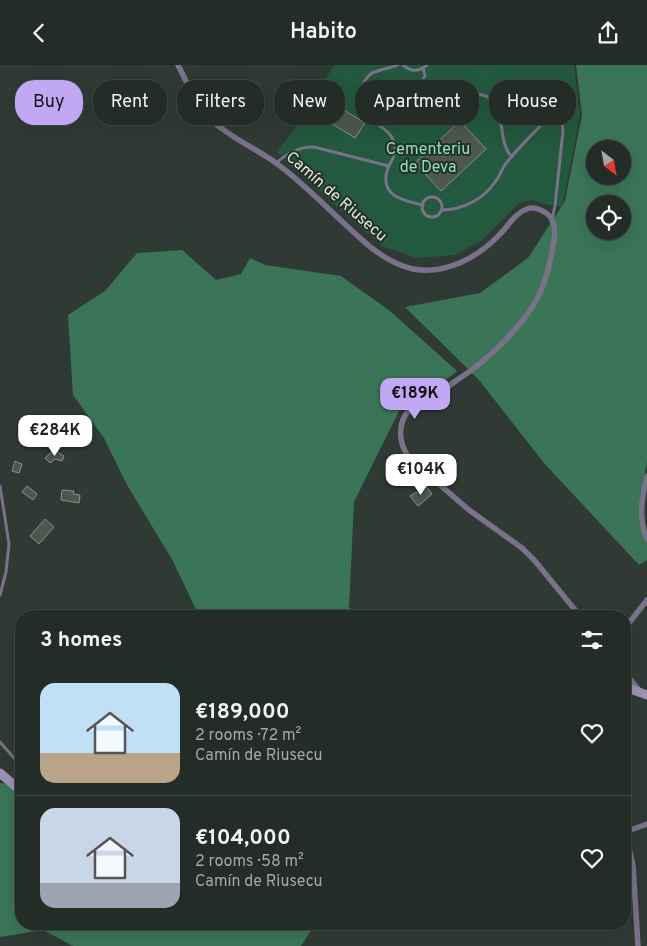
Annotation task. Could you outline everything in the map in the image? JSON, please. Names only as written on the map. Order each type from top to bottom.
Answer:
[{"type":"street","name":"Camín de Riusecu","points":[[178,65],[193,96],[212,121],[276,163],[378,253],[393,262],[413,269],[445,268],[463,262],[475,255],[501,234],[516,216],[527,209],[538,209],[546,213],[551,219]]},
{"type":"street","points":[[551,219],[554,226],[554,234],[550,265],[538,298],[527,314],[512,333],[489,356],[443,390],[410,409],[402,421],[400,433],[404,452],[410,459],[469,509],[522,548],[575,610]]},
{"type":"street","points":[[647,476],[642,497],[641,518],[647,539]]},
{"type":"street","points":[[631,620],[647,599]]},
{"type":"street","points":[[631,681],[645,694]]},
{"type":"street","points":[[631,689],[645,694]]},
{"type":"street","points":[[0,773],[15,786]]},
{"type":"street","points":[[631,830],[647,824]]},
{"type":"street","points":[[631,856],[638,946]]},
{"type":"lane","points":[[398,65],[368,76],[358,99],[368,117],[392,136],[396,151],[387,171],[386,182],[388,189],[397,198],[423,205]]},
{"type":"lane","points":[[403,65],[413,70],[418,70],[427,65]]},
{"type":"lane","points":[[423,68],[425,76],[415,93],[414,100],[416,106],[423,110],[468,95],[487,96],[495,103],[500,118],[506,151],[512,157]]},
{"type":"lane","points":[[442,210],[452,210],[468,205],[478,199],[494,184],[506,163],[544,122],[554,117],[560,119],[563,131],[555,207],[551,219]]},
{"type":"lane","points":[[276,163],[299,149],[314,147],[389,166]]},
{"type":"lane","points":[[435,198],[440,201],[442,210],[438,215],[432,217],[424,212],[423,205],[426,200],[435,198]]},
{"type":"lane","points":[[0,486],[9,543],[6,572],[0,595]]},
{"type":"lane","points":[[0,742],[15,759]]},
{"type":"green space","name":"Cementeriu de Deva","points":[[334,65],[574,65],[576,80],[489,80],[489,125],[576,125],[576,82],[580,115],[562,207],[533,200],[519,203],[481,241],[455,255],[417,258],[382,246],[277,153],[297,125],[345,125],[345,80],[325,80]]},
{"type":"green space","points":[[576,65],[647,65],[647,462],[640,497],[647,542],[647,560],[639,565],[544,463],[479,380],[405,307],[480,293],[528,258],[565,201],[582,115]]},
{"type":"green space","points":[[182,250],[216,280],[241,274],[250,258],[265,265],[341,276],[390,311],[457,371],[406,402],[398,413],[354,502],[349,608],[354,610],[196,610],[173,561],[127,485],[104,438],[73,395],[68,315],[105,291],[137,253]]},
{"type":"green space","points":[[0,783],[15,786],[15,930],[43,930],[0,937]]},
{"type":"green space","points":[[43,930],[311,930],[301,946],[73,946]]},
{"type":"building","points":[[345,111],[355,117],[355,125],[364,125],[355,138],[334,125],[345,125]]},
{"type":"building","points":[[456,125],[464,125],[486,149],[441,191],[415,163]]},
{"type":"building","points":[[54,450],[64,456],[62,461],[55,459],[50,463],[45,458]]},
{"type":"building","points":[[15,461],[22,464],[19,473],[12,471]]},
{"type":"building","points":[[27,486],[37,494],[33,500],[22,492]]},
{"type":"building","points":[[426,486],[432,494],[418,506],[410,496]]},
{"type":"building","points":[[62,490],[74,491],[73,494],[80,495],[79,503],[61,500]]},
{"type":"building","points":[[45,519],[54,527],[39,544],[30,536]]}]
